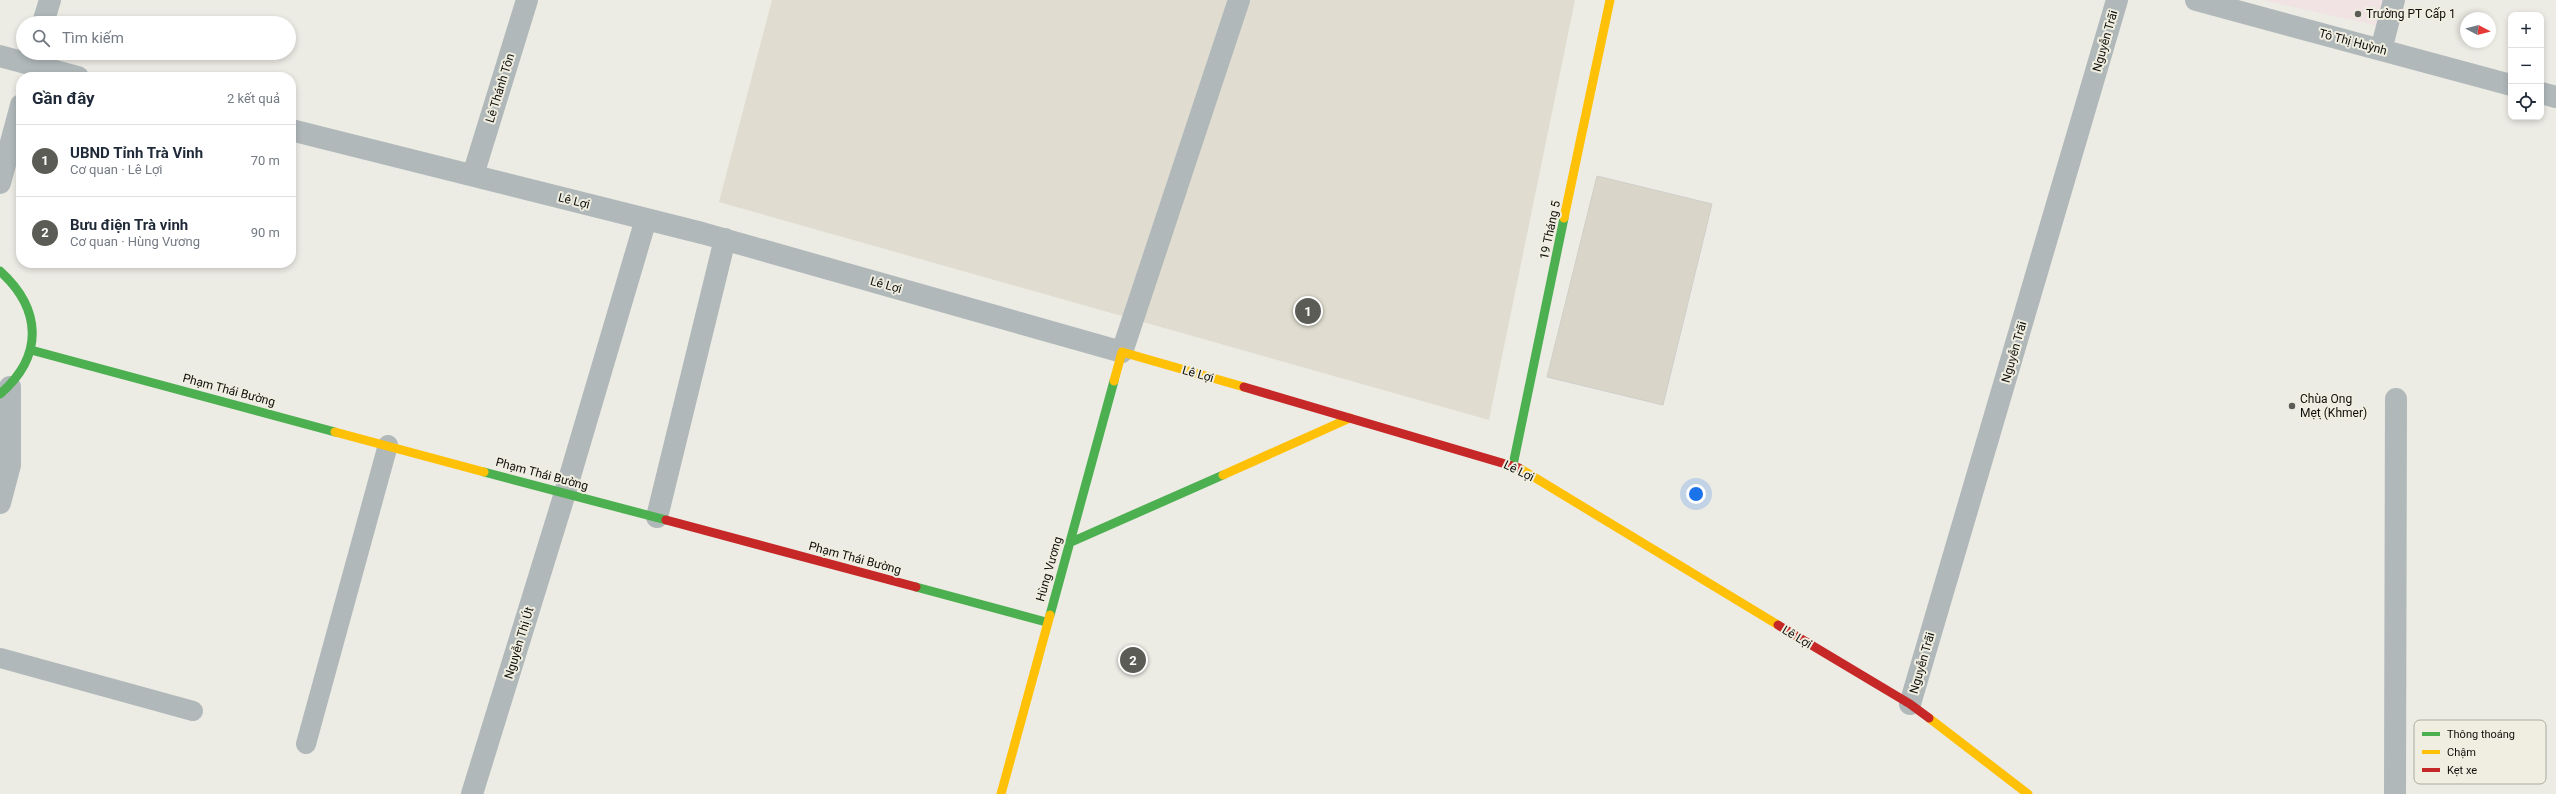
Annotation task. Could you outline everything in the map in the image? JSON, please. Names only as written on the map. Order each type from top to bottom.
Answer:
[{"type":"main road","name":"19 Tháng 5","points":[[1513,465],[1610,0]]},
{"type":"main road","points":[[0,271],[16,285],[27,305],[32,327],[31,350],[23,370],[5,391]]},
{"type":"main road","name":"Phạm Thái Bường","points":[[31,350],[1046,622]]},
{"type":"main road","name":"Lê Lợi","points":[[1122,352],[1513,465],[1910,704],[2028,794]]},
{"type":"main road","name":"Hùng Vương","points":[[1001,794],[1046,622],[1122,352]]},
{"type":"main road","points":[[1069,543],[1350,418]]},
{"type":"street","points":[[45,16],[50,0]]},
{"type":"street","name":"Lê Thánh Tôn","points":[[473,176],[527,0]]},
{"type":"street","points":[[1122,352],[1239,0]]},
{"type":"street","name":"Nguyễn Trãi","points":[[1910,704],[2118,0]]},
{"type":"street","name":"Tô Thị Huỳnh","points":[[2196,0],[2508,84]]},
{"type":"street","points":[[2380,50],[2394,0]]},
{"type":"street","points":[[0,56],[59,72]]},
{"type":"street","points":[[2544,94],[2556,97]]},
{"type":"street","points":[[0,183],[16,124]]},
{"type":"street","name":"Lê Lợi","points":[[296,131],[725,239],[1122,352]]},
{"type":"street","name":"Nguyễn Thị Út","points":[[472,794],[565,493],[646,219]]},
{"type":"street","points":[[657,517],[725,239]]},
{"type":"street","points":[[0,503],[10,465],[5,391]]},
{"type":"street","points":[[2395,794],[2396,399]]},
{"type":"lane","points":[[306,744],[388,445]]},
{"type":"lane","points":[[0,658],[193,711]]},
{"type":"shaded area","points":[[772,0],[1575,0],[1489,420],[719,202]]},
{"type":"shaded area","name":"Trường PT Cấp 1","points":[[2263,0],[2394,0],[2387,28]]},
{"type":"building","points":[[1597,176],[1712,204],[1663,405],[1547,377]]},
{"type":"traffic: fast","points":[[1513,465],[1564,218]]},
{"type":"traffic: fast","points":[[0,271],[14,286],[24,301],[30,317],[32,332],[30,348],[24,364],[14,379],[0,394]]},
{"type":"traffic: fast","points":[[31,350],[335,432]]},
{"type":"traffic: fast","points":[[1050,615],[1114,381]]},
{"type":"traffic: fast","points":[[484,472],[666,520]]},
{"type":"traffic: fast","points":[[1069,543],[1223,475]]},
{"type":"traffic: fast","points":[[916,587],[1046,622]]},
{"type":"traffic: slow","points":[[1564,218],[1610,0]]},
{"type":"traffic: slow","points":[[1114,381],[1122,352],[1244,387]]},
{"type":"traffic: slow","points":[[1223,475],[1350,418]]},
{"type":"traffic: slow","points":[[335,432],[484,472]]},
{"type":"traffic: slow","points":[[1519,468],[1778,625]]},
{"type":"traffic: slow","points":[[1001,794],[1050,615]]},
{"type":"traffic: slow","points":[[1929,718],[2028,794]]},
{"type":"traffic: jam","points":[[1244,387],[1519,468]]},
{"type":"traffic: jam","points":[[666,520],[916,587]]},
{"type":"traffic: jam","points":[[1778,625],[1910,704],[1929,718]]},
{"type":"place","name":"Trường PT Cấp 1","points":[[2358,14]]},
{"type":"place","name":"UBND Tỉnh Trà Vinh","points":[[1308,311]]},
{"type":"place","name":"Chùa Ong Mẹt ̣(Khmer)","points":[[2292,406]]},
{"type":"place","name":"Bưu điện Trà vinh","points":[[1133,660]]}]
